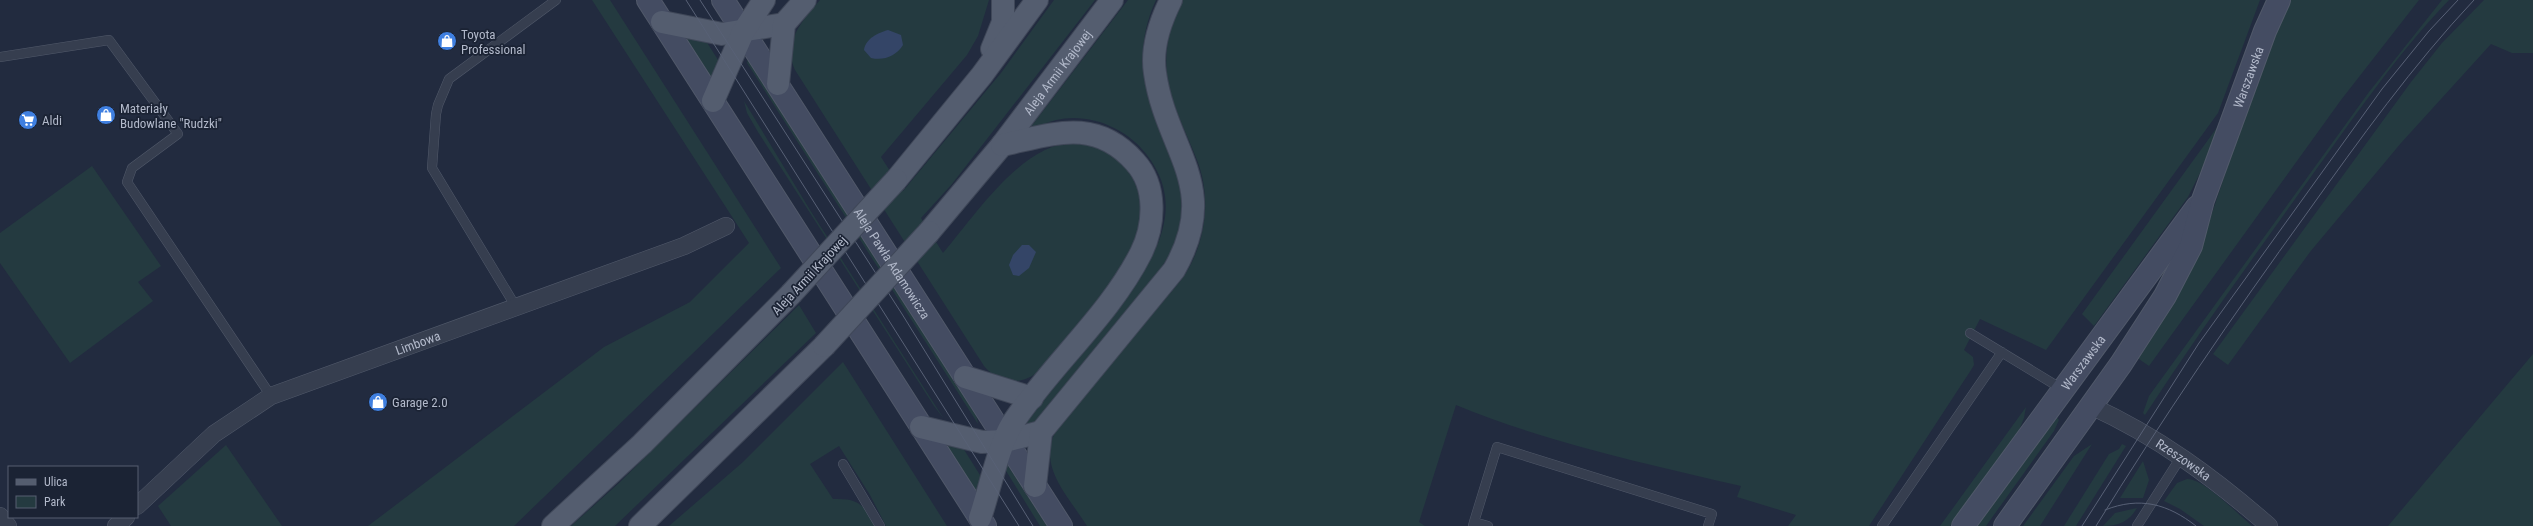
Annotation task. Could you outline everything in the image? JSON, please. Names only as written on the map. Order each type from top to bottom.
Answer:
[{"type":"main road","points":[[648,0],[983,522]]},
{"type":"main road","name":"Aleja Pawła Adamowicza","points":[[723,0],[1061,526]]},
{"type":"main road","points":[[713,101],[743,32],[764,0]]},
{"type":"main road","points":[[778,84],[784,24],[805,0]]},
{"type":"main road","points":[[982,74],[1003,22],[1003,0]]},
{"type":"main road","name":"Aleja Armii Krajowej","points":[[553,526],[642,444],[791,294],[896,180],[982,74],[1038,0]]},
{"type":"main road","name":"Aleja Armii Krajowej","points":[[640,526],[824,346],[929,232],[1002,145],[1112,0]]},
{"type":"main road","points":[[1035,486],[1041,432],[1174,270],[1184,254],[1190,234],[1193,206],[1191,178],[1161,100],[1154,72],[1155,44],[1162,17],[1171,0]]},
{"type":"main road","name":"Warszawska","points":[[2005,526],[2091,406],[2165,296],[2191,246],[2203,200],[2264,31],[2279,0]]},
{"type":"main road","points":[[662,22],[706,32],[743,32],[784,24]]},
{"type":"main road","points":[[983,522],[1005,441],[1011,426],[1118,289],[1142,252],[1150,226],[1152,209],[1150,191],[1140,167],[1122,148],[1108,139],[1093,133],[1060,132],[1002,145]]},
{"type":"main road","name":"Warszawska","points":[[1963,526],[2062,389],[2203,200]]},
{"type":"main road","points":[[965,377],[1032,398]]},
{"type":"main road","points":[[2062,389],[2091,406]]},
{"type":"main road","points":[[921,427],[982,442],[1005,441],[1041,432]]},
{"type":"street","name":"Limbowa","points":[[138,505],[214,434],[271,396],[684,246],[726,226]]},
{"type":"street","name":"Rzeszowska","points":[[2091,406],[2120,419],[2181,457],[2225,488],[2269,526]]},
{"type":"street","points":[[0,516],[8,526]]},
{"type":"street","points":[[116,526],[125,518]]},
{"type":"lane","points":[[516,307],[432,168],[436,114],[438,105],[449,79],[556,0]]},
{"type":"lane","points":[[0,57],[108,40],[178,134],[132,168],[127,182],[271,396]]},
{"type":"lane","points":[[1970,333],[2062,389]]},
{"type":"lane","points":[[1882,526],[2002,352]]},
{"type":"lane","points":[[1488,526],[1473,524],[1497,447],[1712,514],[1708,526]]},
{"type":"lane","points":[[2137,526],[2181,457]]},
{"type":"lane","points":[[843,464],[880,526]]},
{"type":"green space","points":[[592,0],[610,0],[781,268],[514,526],[368,526],[604,347],[690,302],[749,243]]},
{"type":"green space","points":[[820,0],[989,0],[978,36],[967,55],[881,157],[903,191],[1001,73],[1054,0],[1095,0],[952,184],[921,218],[943,253],[1000,185],[1022,164],[1046,149],[1071,143],[1097,147],[1124,166],[1130,173],[1138,190],[1140,200],[1140,219],[1139,228],[1129,255],[1119,273],[1094,308],[1039,371],[1032,376],[1018,381],[1011,381],[997,376],[984,366],[795,70],[791,50],[796,32],[807,15]]},
{"type":"green space","points":[[1128,0],[1156,0],[1147,24],[1143,49],[1144,75],[1149,100],[1175,167],[1179,184],[1182,201],[1181,218],[1177,236],[1160,270],[1152,281],[1061,393],[1041,417],[1030,427],[1020,425],[1093,337],[1141,275],[1154,252],[1163,228],[1166,204],[1161,180],[1147,155],[1139,145],[1129,137],[1106,124],[1081,118],[1056,120],[1030,128]]},
{"type":"green space","points":[[1179,0],[2260,0],[2218,113],[2046,350],[1980,319],[1964,350],[1973,357],[1974,365],[1869,526],[1788,526],[1796,515],[1737,497],[1741,486],[1632,460],[1561,441],[1456,405],[1419,522],[1425,526],[1087,526],[1056,479],[1050,454],[1052,441],[1058,427],[1182,279],[1197,251],[1204,221],[1205,205],[1202,175],[1175,107],[1167,74],[1167,46]]},
{"type":"green space","points":[[2290,0],[2419,0],[2341,100],[2149,366],[2136,357],[2206,231],[2257,79]]},
{"type":"green space","points":[[2442,0],[2449,0],[2411,43],[2358,111],[2225,297],[2145,415],[2143,413],[2149,396],[2369,92]]},
{"type":"green space","points":[[2484,0],[2533,0],[2533,53],[2512,53],[2491,44],[2401,143],[2310,252],[2228,365],[2213,354],[2411,82],[2442,43]]},
{"type":"green space","points":[[683,34],[706,41],[720,63],[714,82]]},
{"type":"green space","points":[[748,59],[976,413],[978,424],[747,63]]},
{"type":"green space","points":[[744,101],[810,210],[944,419],[934,406],[758,132],[747,113]]},
{"type":"green space","points":[[2221,122],[2208,157],[2188,197],[2094,326],[2082,314]]},
{"type":"green space","points":[[92,166],[161,266],[138,282],[153,301],[70,363],[0,263],[0,233]]},
{"type":"green space","points":[[799,305],[816,333],[615,526],[571,526],[619,483]]},
{"type":"green space","points":[[2533,354],[2533,526],[2388,526]]},
{"type":"green space","points":[[843,362],[947,526],[886,526],[870,495],[839,446],[810,464],[833,499],[854,501],[859,504],[868,512],[875,526],[669,526],[743,462]]},
{"type":"green space","points":[[2026,407],[2024,418],[2018,433],[1950,526],[1940,526]]},
{"type":"green space","points":[[2056,416],[2059,420],[2054,431],[1986,526],[1976,526]]},
{"type":"green space","points":[[943,439],[963,448],[985,483],[983,503]]},
{"type":"green space","points":[[2092,444],[2040,526],[2023,526],[2074,456]]},
{"type":"green space","points":[[2122,444],[2126,446],[2076,526],[2064,526],[2109,454],[2119,449]]},
{"type":"green space","points":[[226,445],[282,526],[171,526],[158,506]]},
{"type":"green space","points":[[1005,461],[1047,526],[1040,526],[1003,466]]},
{"type":"green space","points":[[2143,461],[2149,480],[2143,498],[2120,498]]},
{"type":"green space","points":[[2187,479],[2194,480],[2202,484],[2252,526],[2204,526],[2180,509],[2164,501],[2177,483]]},
{"type":"green space","points":[[2137,508],[2127,520],[2114,525],[2103,526],[2115,513]]},
{"type":"water","points":[[888,30],[901,35],[903,45],[897,52],[889,57],[880,59],[871,58],[864,50],[867,42],[877,34]]},
{"type":"water","points":[[1022,245],[1029,245],[1036,252],[1029,268],[1019,276],[1013,275],[1009,265],[1013,255]]},
{"type":"tram line","points":[[686,0],[1019,526]]},
{"type":"tram line","points":[[700,0],[902,314],[1033,526]]},
{"type":"tram line","points":[[2082,526],[2199,343],[2382,89],[2429,31],[2458,0]]},
{"type":"tram line","points":[[2096,526],[2146,446],[2198,368],[2327,185],[2408,77],[2474,0]]},
{"type":"tram line","points":[[2105,510],[2130,504],[2153,504],[2175,512],[2196,526]]},
{"type":"place","name":"Toyota Professional","points":[[447,41]]},
{"type":"place","name":"Materiały Budowlane \"Rudzki\"","points":[[106,115]]},
{"type":"place","name":"Aldi","points":[[28,120]]},
{"type":"place","name":"Garage 2.0","points":[[378,402]]}]
